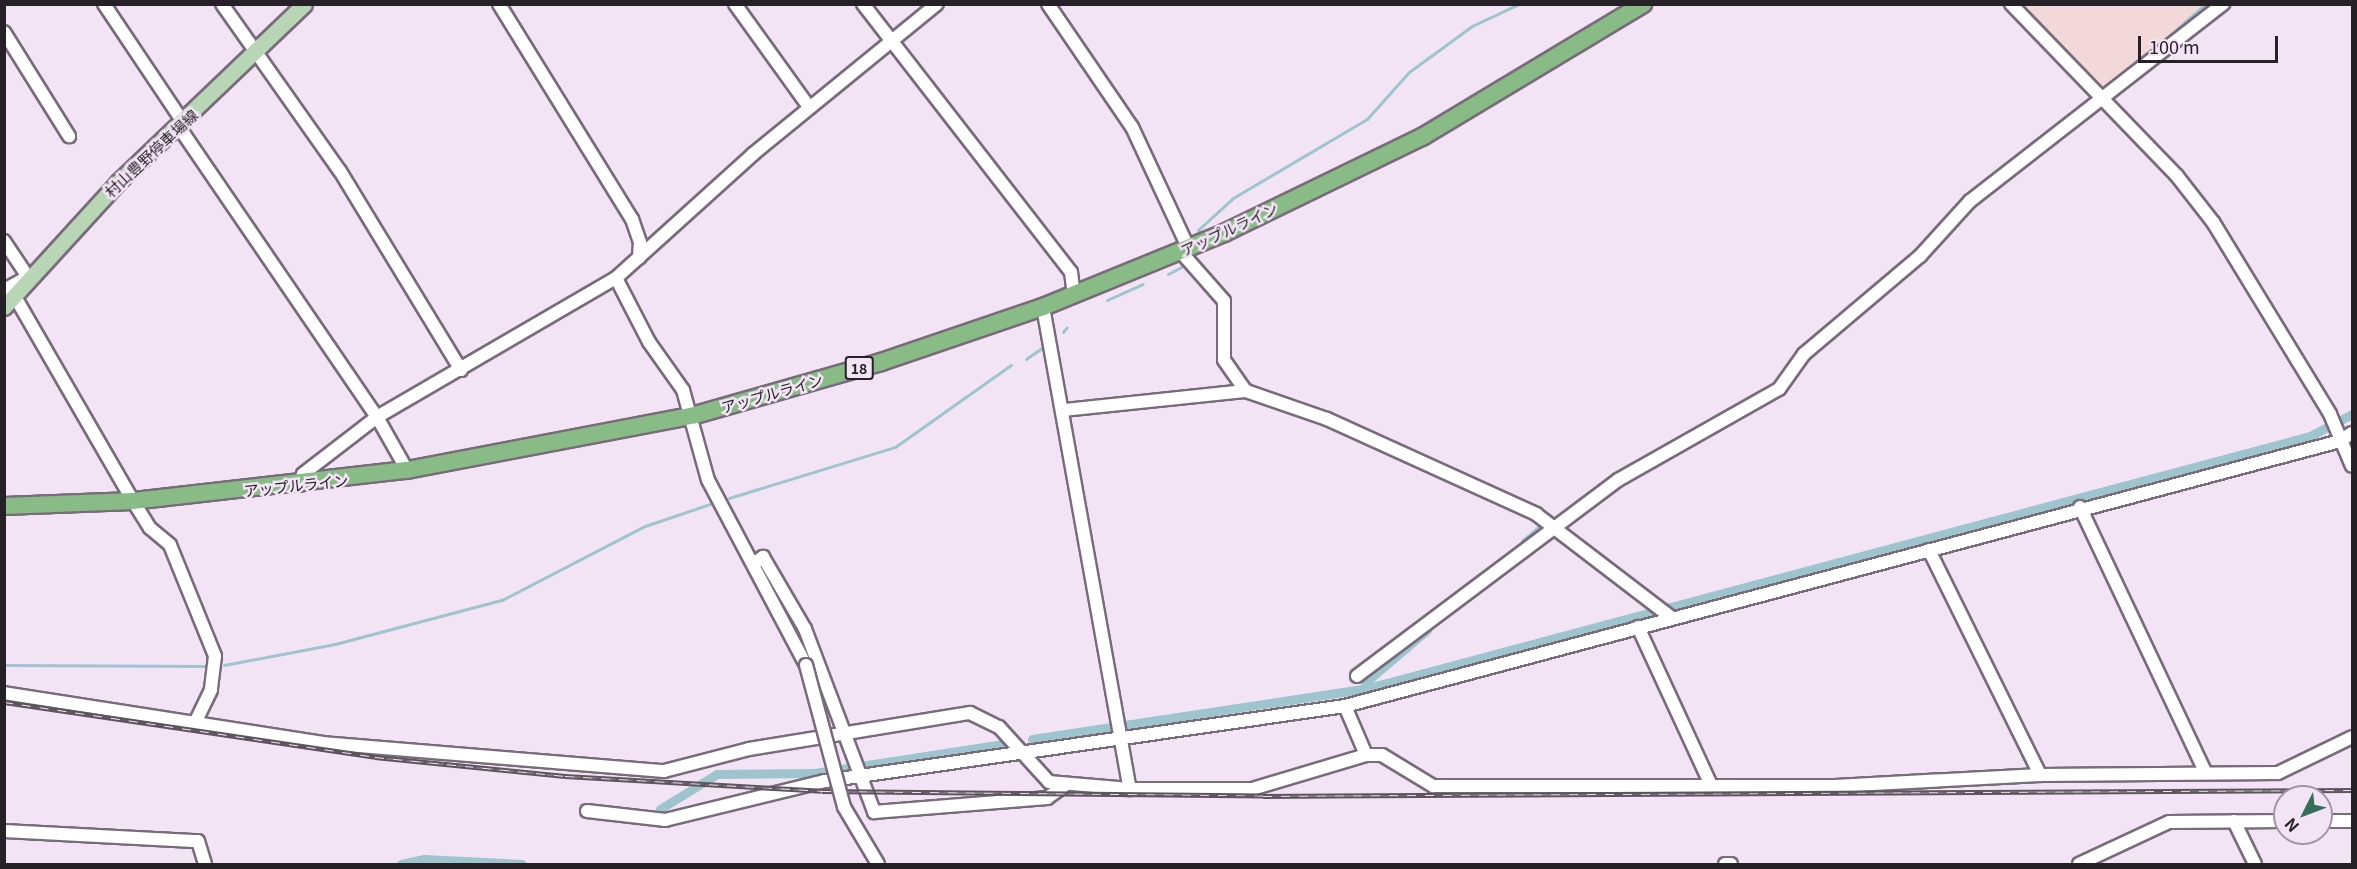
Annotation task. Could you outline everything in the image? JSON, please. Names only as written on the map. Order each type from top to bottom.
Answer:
[{"type":"highway","name":"アップルライン","points":[[4,506],[133,501],[300,485],[407,470],[695,415],[881,362],[1043,307],[1185,250],[1422,138],[1643,4]]},
{"type":"main road","name":"村山豊野停車場線","points":[[8,297],[118,182],[255,57],[304,4]]},
{"type":"street","points":[[104,4],[181,125],[377,417],[407,470]]},
{"type":"street","points":[[222,4],[255,57],[340,171],[460,369]]},
{"type":"street","points":[[499,4],[632,219],[640,242],[639,258]]},
{"type":"street","points":[[735,4],[809,107]]},
{"type":"street","points":[[863,4],[1071,272],[1074,295]]},
{"type":"street","points":[[300,485],[303,474],[377,417],[616,278],[809,107],[890,38],[937,4]]},
{"type":"street","points":[[1048,4],[1132,127],[1185,250],[1224,301],[1224,360],[1246,391]]},
{"type":"street","points":[[2011,4],[2102,102],[2177,176],[2213,222],[2337,430],[2352,466]]},
{"type":"street","points":[[1358,676],[1618,480],[1779,388],[1804,354],[1920,256],[1970,201],[2102,102],[2223,4]]},
{"type":"street","points":[[4,32],[69,136]]},
{"type":"street","points":[[4,241],[31,275]]},
{"type":"street","points":[[616,278],[695,415],[708,480],[756,562],[806,665],[841,799],[878,864]]},
{"type":"street","points":[[8,297],[150,528],[170,545],[214,656],[211,690],[195,723]]},
{"type":"street","points":[[1043,307],[1123,734],[1130,789]]},
{"type":"street","points":[[1064,410],[1246,391],[1327,419],[1461,477],[1556,527],[1670,616]]},
{"type":"street","points":[[587,811],[665,820],[860,769],[1019,751],[1123,734],[1344,706],[1638,627],[1670,616],[1929,550],[2337,430],[2352,433]]},
{"type":"street","points":[[2080,507],[2206,773]]},
{"type":"street","points":[[1929,550],[2040,775]]},
{"type":"street","points":[[756,562],[763,557],[805,629],[843,732],[860,769],[874,812],[1047,798],[1064,786]]},
{"type":"street","points":[[1638,627],[1712,785]]},
{"type":"street","points":[[4,693],[195,723],[496,761],[664,771],[843,732],[970,713],[989,719],[1049,782],[1064,786],[1130,789],[1252,789],[1366,754],[1382,755],[1433,786],[1835,786],[2040,775],[2278,773],[2352,737]]},
{"type":"street","points":[[1344,706],[1366,754]]},
{"type":"street","points":[[2234,821],[2254,864]]},
{"type":"street","points":[[2081,864],[2169,822],[2273,821]]},
{"type":"street","points":[[2333,821],[2352,821]]},
{"type":"street","points":[[4,831],[198,841],[205,864]]},
{"type":"street","points":[[1725,864],[1731,864]]},
{"type":"shaded area","points":[[2025,5],[2210,5],[2100,89]]},
{"type":"waterway","points":[[1198,230],[1233,198],[1367,119],[1409,72],[1472,26],[1519,4]]},
{"type":"waterway","points":[[2169,40],[2210,4]]},
{"type":"waterway","points":[[1168,274],[1183,266]]},
{"type":"waterway","points":[[1107,300],[1143,284]]},
{"type":"waterway","points":[[1063,332],[1067,327]]},
{"type":"waterway","points":[[1026,359],[1046,345]]},
{"type":"waterway","points":[[729,498],[895,447],[1011,365]]},
{"type":"waterway","points":[[1032,739],[1364,689],[2310,436],[2352,414]]},
{"type":"waterway","points":[[224,665],[335,644],[502,600],[645,526],[710,504]]},
{"type":"waterway","points":[[1525,542],[1544,526]]},
{"type":"waterway","points":[[1364,689],[1367,681],[1427,630]]},
{"type":"waterway","points":[[4,665],[208,666]]},
{"type":"waterway","points":[[660,809],[717,774],[815,773],[1002,744]]},
{"type":"waterway","points":[[401,864],[424,859],[522,864]]},
{"type":"railway","points":[[4,702],[375,757],[565,776],[822,791],[1263,796],[2352,790]]}]
